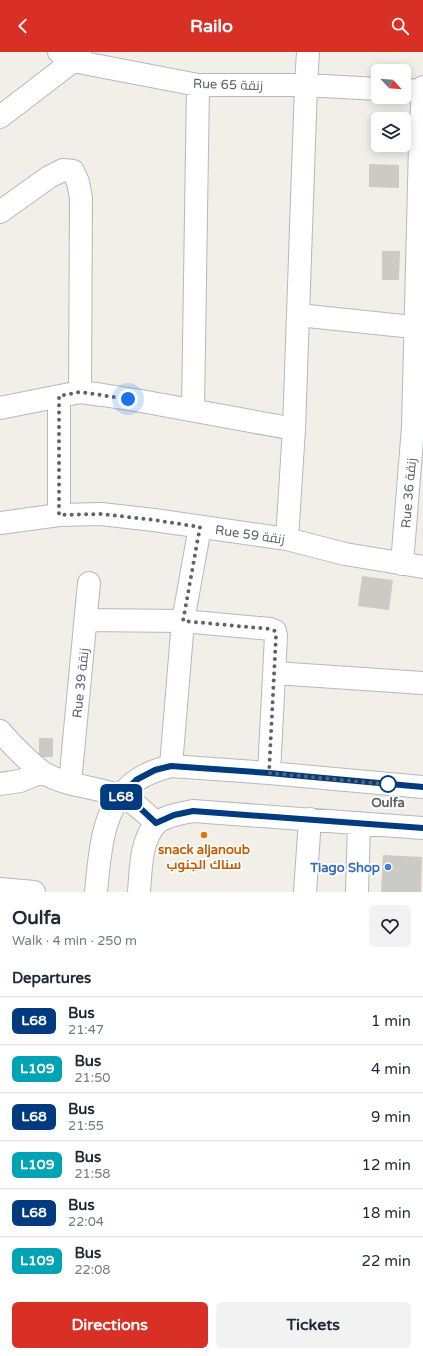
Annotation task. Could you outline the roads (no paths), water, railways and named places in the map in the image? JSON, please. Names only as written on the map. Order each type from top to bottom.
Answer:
[{"type":"street","points":[[287,539],[294,429],[308,52]]},
{"type":"street","points":[[0,117],[71,55]]},
{"type":"street","name":"Rue 65 زنقة","points":[[71,55],[198,85],[306,85],[371,89]]},
{"type":"street","points":[[193,410],[198,85]]},
{"type":"street","name":"Rue 36 زنقة","points":[[413,566],[418,427],[423,87]]},
{"type":"street","points":[[411,90],[423,91]]},
{"type":"street","points":[[0,212],[49,177],[63,170],[73,171],[78,182],[81,198],[70,394],[59,515]]},
{"type":"street","points":[[298,315],[419,327]]},
{"type":"street","points":[[0,408],[70,394],[102,395],[294,429]]},
{"type":"street","name":"Rue 59 زنقة","points":[[0,523],[59,515],[101,514],[287,539],[346,554],[413,566]]},
{"type":"street","points":[[171,766],[183,621],[200,527]]},
{"type":"street","name":"Rue 39 زنقة","points":[[70,784],[89,583]]},
{"type":"street","points":[[86,620],[183,621],[270,629],[275,631],[275,673],[269,773]]},
{"type":"street","points":[[275,673],[423,683]]},
{"type":"street","points":[[0,731],[42,772],[70,784],[120,796],[140,808],[156,823]]},
{"type":"street","points":[[96,892],[100,846],[109,816],[120,796],[136,780],[155,770],[171,766],[423,787]]},
{"type":"street","points":[[0,784],[20,781],[42,772]]},
{"type":"street","points":[[139,892],[143,856],[147,838],[156,823],[174,815],[193,811],[423,828]]},
{"type":"street","points":[[305,892],[310,819]]},
{"type":"street","points":[[357,892],[358,823]]},
{"type":"street","points":[[0,890],[34,892]]},
{"type":"place","name":"Oulfa","points":[[388,784]]},
{"type":"place","name":"snack aljanoub سناك الجنوب","points":[[204,835]]},
{"type":"place","name":"Tiago Shop","points":[[388,867]]}]
